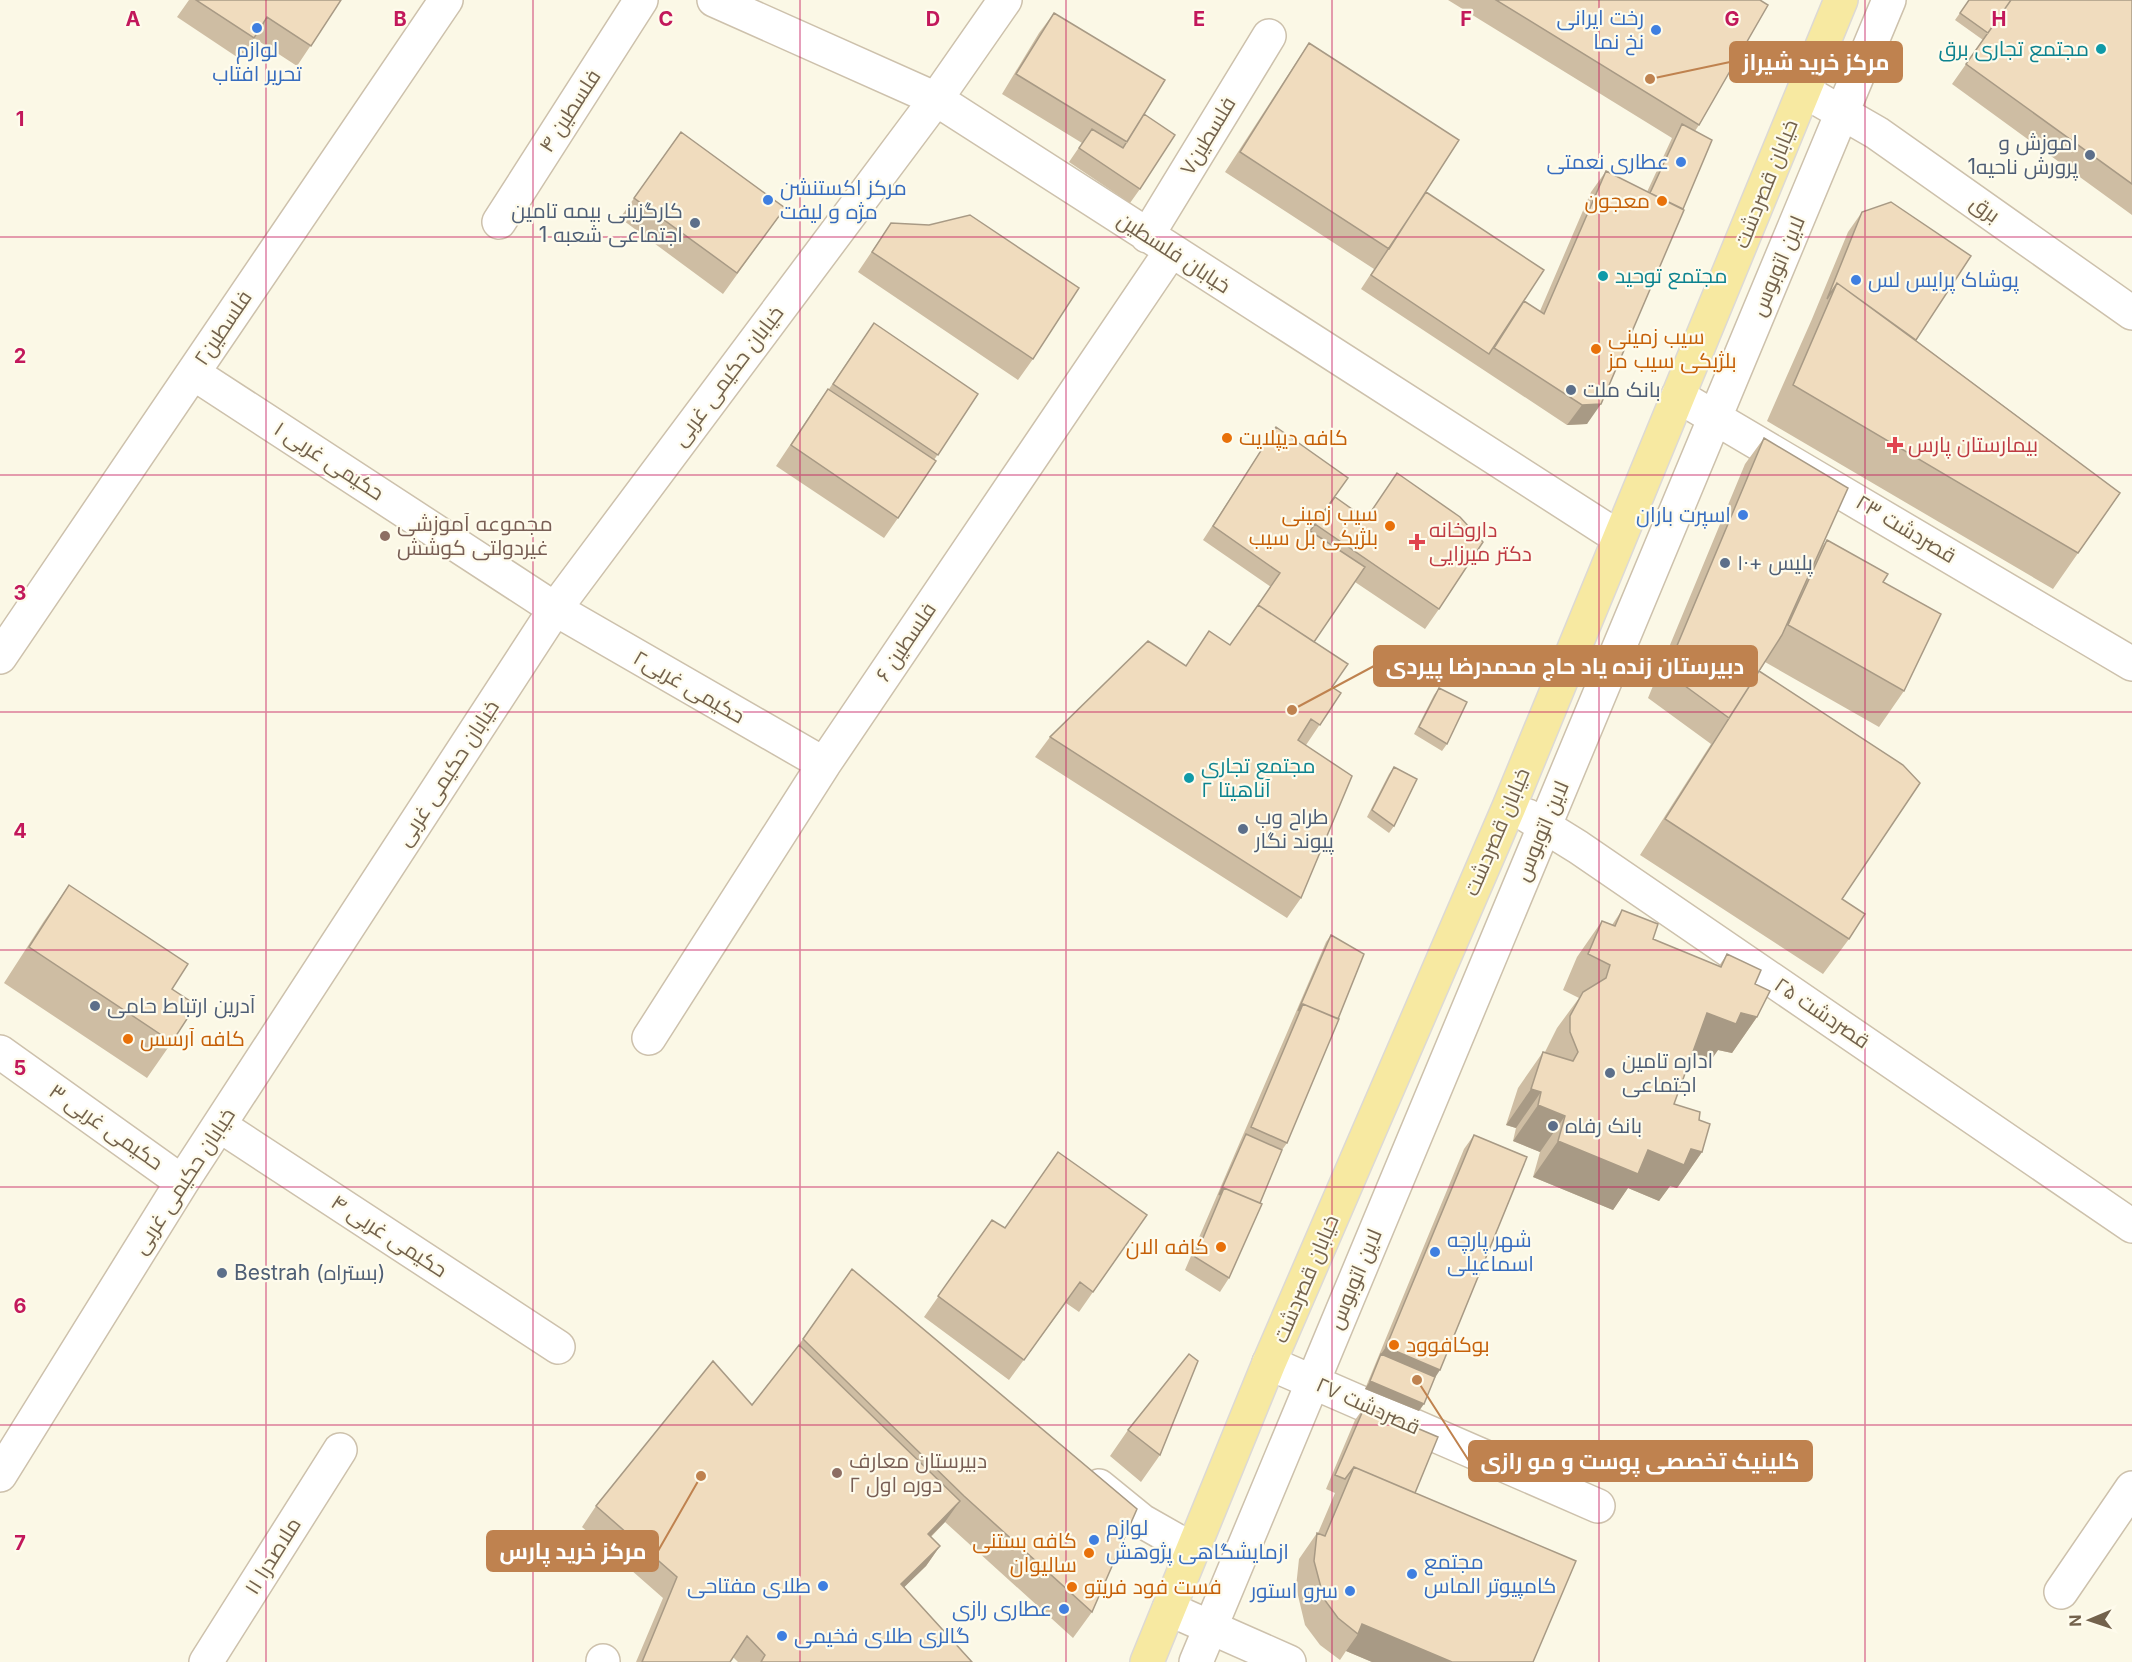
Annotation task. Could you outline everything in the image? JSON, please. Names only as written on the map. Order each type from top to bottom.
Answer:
[{"type":"main road","name":"خیابان قصردشت","points":[[1147,1662],[1269,1363],[1509,807],[1618,537],[1841,0]]},
{"type":"street","name":"فلسطین۲","points":[[1,654],[446,0]]},
{"type":"street","name":"۴ فلسطین","points":[[499,222],[641,0]]},
{"type":"street","name":"خیابان فلسطین","points":[[714,0],[936,99],[1618,537]]},
{"type":"street","name":"خیابان حکیمی غربی","points":[[0,1475],[182,1182],[555,609],[936,99],[1005,0]]},
{"type":"street","name":"لاین اتوبوس","points":[[1196,1662],[1889,0]]},
{"type":"street","name":"۷فلسطین","points":[[1159,244],[1269,36]]},
{"type":"street","name":"برق","points":[[1804,91],[1843,112],[2132,314]]},
{"type":"street","name":"فلسطین ۶","points":[[649,1038],[1159,244]]},
{"type":"street","name":"حکیمی غربی ۱","points":[[193,372],[555,609]]},
{"type":"street","name":"قصردشت ۲۳","points":[[1678,396],[2132,664]]},
{"type":"street","name":"حکیمی غربی۲","points":[[555,609],[824,764]]},
{"type":"street","name":"قصردشت ۲۵","points":[[1509,807],[1545,825],[2132,1226]]},
{"type":"street","name":"حکیمی غربی ۳","points":[[0,1052],[182,1182]]},
{"type":"street","name":"حکیمی غربی ۴","points":[[219,1125],[558,1347]]},
{"type":"street","name":"قصردشت ۲۷","points":[[1269,1363],[1598,1506]]},
{"type":"street","name":"۱۱ ملاصدرا","points":[[207,1662],[340,1450]]},
{"type":"street","points":[[1078,1469],[1142,1521],[1193,1550]]},
{"type":"street","points":[[2061,1592],[2132,1488]]},
{"type":"street","points":[[1169,1609],[1289,1662]]},
{"type":"building","points":[[196,0],[341,0],[311,46],[267,17],[254,38]]},
{"type":"building","points":[[1496,0],[1760,0],[1768,5],[1699,125]]},
{"type":"building","points":[[1969,0],[2011,0],[1988,33],[1960,13]]},
{"type":"building","name":"اموزش و پرورش ناحیه1","points":[[2011,0],[2132,0],[2132,184],[1966,64]]},
{"type":"building","points":[[1054,13],[1165,80],[1127,142],[1016,74]]},
{"type":"building","points":[[1309,43],[1459,140],[1389,249],[1240,152]]},
{"type":"building","points":[[1144,114],[1175,135],[1140,189],[1079,148],[1092,129],[1123,148]]},
{"type":"building","points":[[1682,124],[1712,140],[1683,209],[1650,193]]},
{"type":"building","name":"کارگزینی بیمه تامین اجتماعی شعبه 1","points":[[681,132],[785,208],[737,273],[634,198]]},
{"type":"building","name":"مجتمع توحید","points":[[1606,171],[1684,210],[1601,404],[1582,405],[1494,348],[1524,301],[1544,314]]},
{"type":"building","points":[[1426,192],[1544,270],[1489,354],[1371,275]]},
{"type":"building","points":[[1891,202],[1971,256],[1916,340],[1837,283],[1827,299],[1862,212]]},
{"type":"building","points":[[970,215],[1079,288],[1033,359],[872,252],[891,223],[929,225]]},
{"type":"building","points":[[1837,283],[2120,493],[2078,553],[1793,385]]},
{"type":"building","points":[[874,323],[978,394],[938,455],[833,384]]},
{"type":"building","points":[[828,389],[936,461],[898,518],[791,445]]},
{"type":"building","points":[[1276,427],[1348,478],[1310,531],[1365,567],[1314,642],[1258,605],[1280,573],[1213,526]]},
{"type":"building","points":[[1764,438],[1848,488],[1782,635],[1729,718],[1666,672]]},
{"type":"building","points":[[1397,473],[1460,517],[1483,542],[1439,609],[1315,524],[1335,497],[1366,519]]},
{"type":"building","points":[[1827,540],[1888,574],[1883,582],[1941,614],[1904,691],[1788,625]]},
{"type":"building","name":"مجتمع تجاری آناهیتا ۲","points":[[1258,605],[1348,664],[1332,687],[1341,693],[1320,725],[1311,719],[1298,740],[1352,776],[1301,898],[1050,737],[1148,641],[1186,666],[1209,631],[1230,645]]},
{"type":"building","points":[[1759,671],[1903,765],[1920,783],[1842,899],[1865,914],[1849,939],[1665,819]]},
{"type":"building","points":[[1439,688],[1467,702],[1447,744],[1419,727]]},
{"type":"building","points":[[1394,767],[1417,779],[1394,826],[1372,810]]},
{"type":"building","points":[[69,885],[188,964],[172,989],[196,1005],[172,1042],[29,947]]},
{"type":"building","name":"اداره تامین اجتماعی","points":[[1622,910],[1658,924],[1653,939],[1721,967],[1727,954],[1761,970],[1755,984],[1770,991],[1757,1017],[1741,1013],[1736,1024],[1707,1013],[1674,1104],[1700,1112],[1699,1120],[1710,1124],[1702,1152],[1691,1149],[1684,1165],[1648,1150],[1638,1174],[1558,1141],[1565,1116],[1538,1105],[1541,1092],[1531,1089],[1543,1052],[1573,1061],[1578,1052],[1570,1032],[1570,1016],[1583,992],[1606,978],[1610,965],[1588,954],[1602,921],[1615,926]]},
{"type":"building","points":[[1331,935],[1364,954],[1338,1019],[1303,1004],[1298,1011]]},
{"type":"building","points":[[1303,1004],[1339,1019],[1287,1143],[1251,1127]]},
{"type":"building","points":[[1246,1134],[1282,1150],[1260,1203],[1224,1188],[1219,1195]]},
{"type":"building","points":[[1474,1135],[1527,1157],[1440,1370],[1386,1347]]},
{"type":"building","points":[[1058,1152],[1147,1215],[1093,1292],[1080,1282],[1024,1360],[938,1296],[992,1220],[1005,1228]]},
{"type":"building","points":[[1224,1188],[1262,1204],[1229,1278],[1195,1257]]},
{"type":"building","points":[[852,1269],[1137,1509],[1092,1612],[964,1496],[803,1339]]},
{"type":"building","points":[[799,1345],[960,1501],[928,1534],[940,1546],[901,1584],[972,1662],[761,1662],[765,1655],[747,1636],[730,1662],[642,1662],[677,1577],[596,1506],[713,1361],[752,1405]]},
{"type":"building","points":[[1189,1354],[1198,1361],[1160,1455],[1128,1430]]},
{"type":"building","points":[[1381,1354],[1435,1377],[1424,1404],[1370,1381]]},
{"type":"building","points":[[1365,1406],[1438,1437],[1415,1493],[1354,1467],[1345,1479],[1335,1475]]},
{"type":"building","name":"مجتمع کامپیوتر الماس","points":[[1354,1467],[1576,1561],[1533,1662],[1452,1662],[1362,1624],[1358,1634],[1338,1618],[1324,1599],[1314,1561],[1317,1533],[1325,1536]]},
{"type":"place","name":"لوازم تحریر افتاب","points":[[257,28]]},
{"type":"place","name":"رخت ایرانی نخ نما","points":[[1656,30]]},
{"type":"place","name":"مجتمع تجاری برق","points":[[2101,49]]},
{"type":"place","name":"مرکز خرید شیراز","points":[[1650,79]]},
{"type":"place","name":"اموزش و پرورش ناحیه1","points":[[2090,155]]},
{"type":"place","name":"عطاری نعمتی","points":[[1681,162]]},
{"type":"place","name":"مرکز اکستنشن مژه و لیفت","points":[[768,200]]},
{"type":"place","name":"معجون","points":[[1662,201]]},
{"type":"place","name":"کارگزینی بیمه تامین اجتماعی شعبه 1","points":[[695,223]]},
{"type":"place","name":"مجتمع توحید","points":[[1603,276]]},
{"type":"place","name":"پوشاک پرایس لس","points":[[1856,280]]},
{"type":"place","name":"سیب زمینی بلژیکی سیب مز","points":[[1596,349]]},
{"type":"place","name":"بانک ملت","points":[[1571,390]]},
{"type":"place","name":"کافه دیپلایت","points":[[1227,438]]},
{"type":"place","name":"بیمارستان پارس","points":[[1895,445]]},
{"type":"place","name":"اسپرت باران","points":[[1743,515]]},
{"type":"place","name":"سیب زمینی بلژیکی بل سیب","points":[[1390,526]]},
{"type":"place","name":"مجموعه آموزشی غیردولتی کوشش","points":[[385,536]]},
{"type":"place","name":"داروخانه دکتر میرزایی","points":[[1417,542]]},
{"type":"place","name":"پلیس +۱۰","points":[[1725,563]]},
{"type":"place","name":"دبیرستان زنده یاد حاج محمدرضا پیردی","points":[[1292,710]]},
{"type":"place","name":"مجتمع تجاری آناهیتا ۲","points":[[1189,778]]},
{"type":"place","name":"طراح وب پیوند نگار","points":[[1243,829]]},
{"type":"place","name":"آدرین ارتباط حامی","points":[[95,1006]]},
{"type":"place","name":"کافه آرسس","points":[[128,1039]]},
{"type":"place","name":"اداره تامین اجتماعی","points":[[1610,1073]]},
{"type":"place","name":"بانک رفاه","points":[[1553,1126]]},
{"type":"place","name":"کافه الان","points":[[1221,1247]]},
{"type":"place","name":"شهر پارچه اسماعیلی","points":[[1435,1252]]},
{"type":"place","name":"Bestrah (بستراه)","points":[[222,1273]]},
{"type":"place","name":"بوکافوود","points":[[1394,1345]]},
{"type":"place","name":"کلینیک تخصصی پوست و مو رازی","points":[[1417,1380]]},
{"type":"place","name":"دبیرستان معارف ۲ دوره اول","points":[[837,1473]]},
{"type":"place","name":"مرکز خرید پارس","points":[[701,1476]]},
{"type":"place","name":"لوازم ازمایشگاهی پژوهش","points":[[1094,1540]]},
{"type":"place","name":"کافه بستنی سالیوان","points":[[1089,1553]]},
{"type":"place","name":"مجتمع کامپیوتر الماس","points":[[1412,1574]]},
{"type":"place","name":"طلای مفتاحی","points":[[823,1586]]},
{"type":"place","name":"فست فود فریتو","points":[[1072,1587]]},
{"type":"place","name":"سرو استور","points":[[1350,1591]]},
{"type":"place","name":"عطاری رازی","points":[[1064,1609]]},
{"type":"place","name":"گالری طلای فخیمی","points":[[782,1636]]}]
